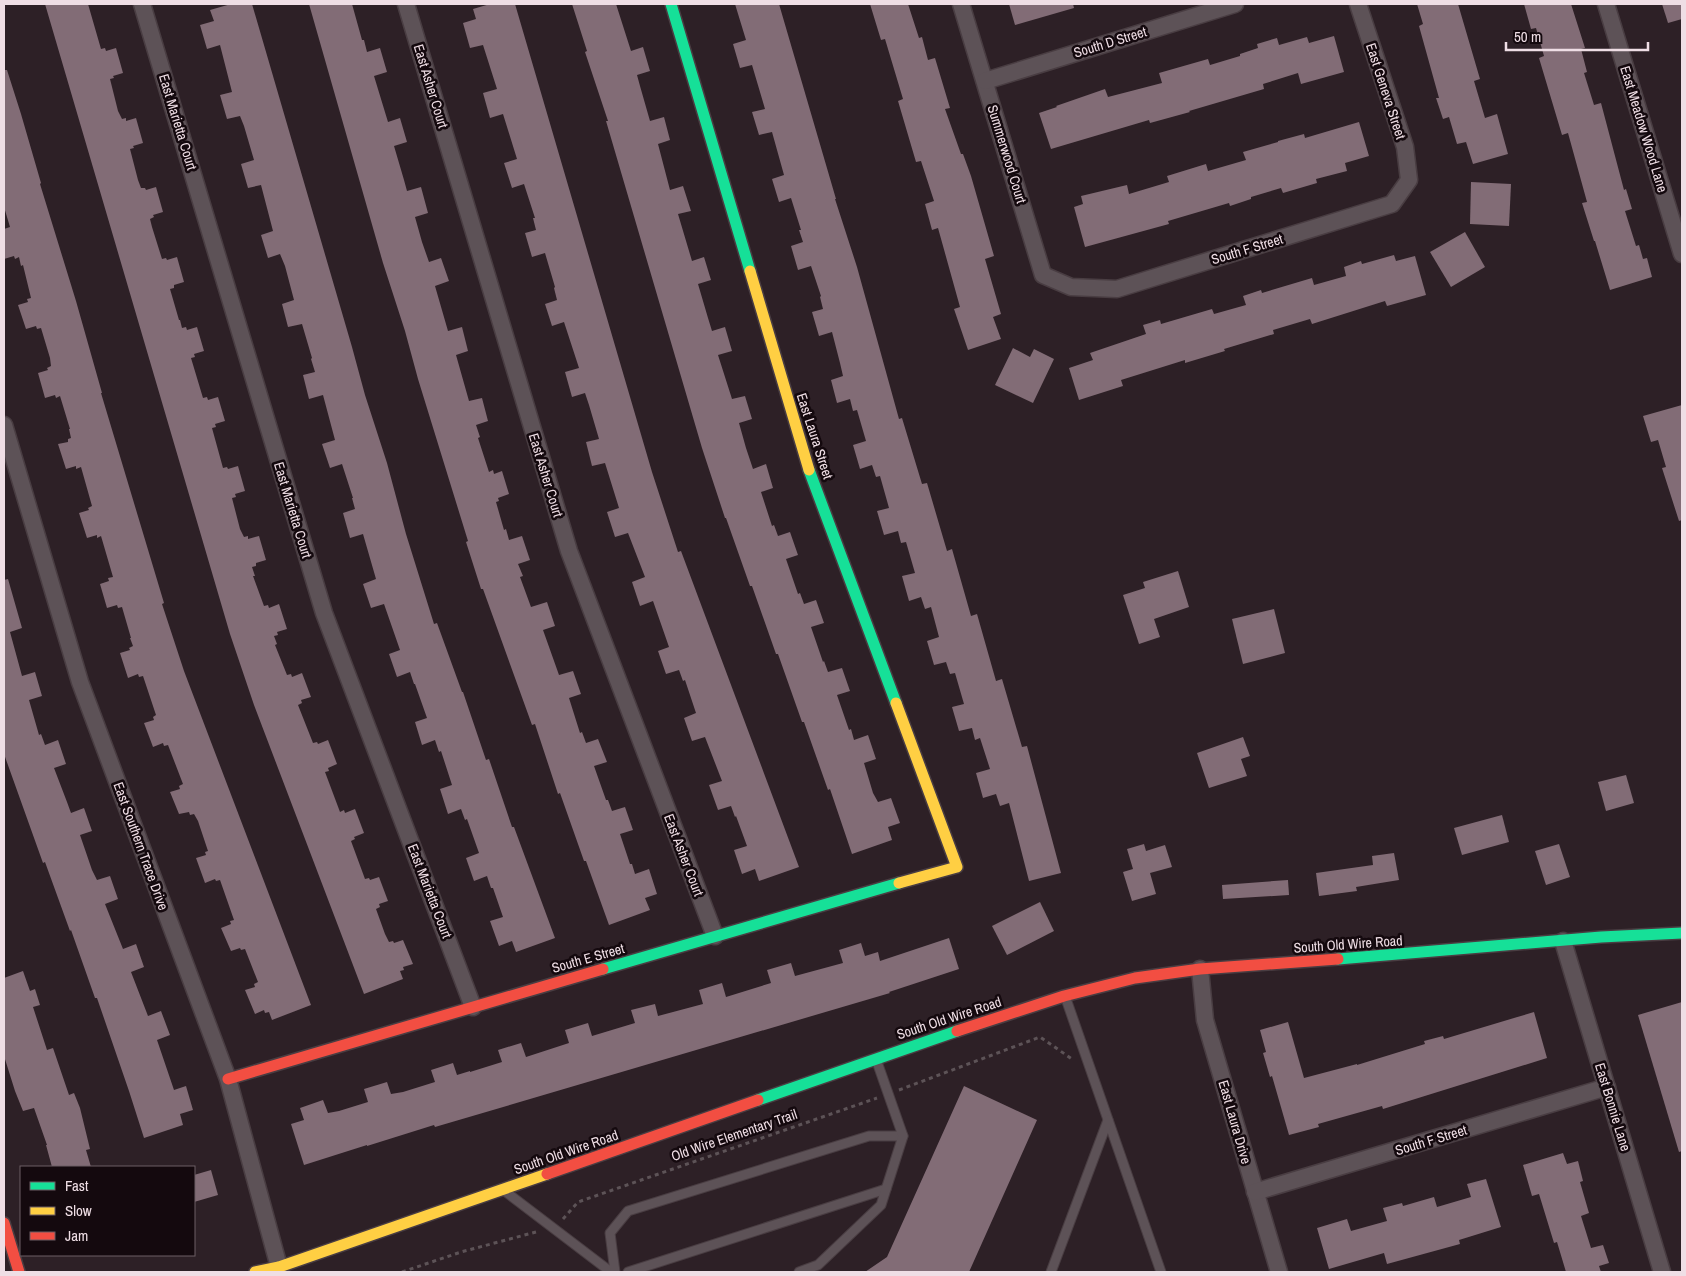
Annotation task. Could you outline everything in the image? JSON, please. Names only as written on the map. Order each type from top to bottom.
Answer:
[{"type":"street","name":"East Marietta Court","points":[[142,4],[324,613],[473,1007]]},
{"type":"street","name":"East Asher Court","points":[[406,4],[569,551],[715,936]]},
{"type":"street","name":"East Laura Street","points":[[671,4],[805,459],[957,867]]},
{"type":"street","name":"Summerwood Court","points":[[961,4],[1043,275],[1071,287]]},
{"type":"street","name":"South D Street","points":[[985,81],[1196,9],[1235,4]]},
{"type":"street","name":"East Geneva Street","points":[[1358,4],[1405,147],[1409,180]]},
{"type":"street","name":"East Meadow Wood Lane","points":[[1606,4],[1682,254]]},
{"type":"street","name":"South F Street","points":[[1071,287],[1116,289],[1392,204],[1409,180]]},
{"type":"street","name":"East Southern Trace Drive","points":[[4,425],[80,682],[228,1079],[279,1267]]},
{"type":"street","name":"South E Street","points":[[228,1079],[957,867]]},
{"type":"street","name":"South Old Wire Road","points":[[255,1272],[279,1267],[876,1059],[1064,996],[1135,978],[1200,969],[1601,937],[1682,933]]},
{"type":"street","name":"East Bonnie Lane","points":[[1563,941],[1662,1272]]},
{"type":"street","name":"East Laura Drive","points":[[1200,969],[1205,1020],[1278,1272]]},
{"type":"street","name":"South F Street","points":[[1255,1192],[1607,1088]]},
{"type":"street","points":[[4,1223],[18,1272]]},
{"type":"lane","points":[[1064,996],[1161,1272]]},
{"type":"lane","points":[[799,1272],[818,1265],[881,1205],[903,1136],[876,1059]]},
{"type":"lane","points":[[1051,1272],[1108,1120]]},
{"type":"lane","points":[[615,1272],[610,1233],[628,1211],[868,1136],[903,1136]]},
{"type":"lane","points":[[628,1272],[886,1189]]},
{"type":"lane","points":[[503,1190],[610,1272]]},
{"type":"path","name":"Old Wire Elementary Trail","points":[[402,1272],[461,1252],[552,1227],[566,1217],[578,1202],[888,1094],[1040,1037],[1073,1060]]},
{"type":"building","points":[[45,4],[88,4],[101,49],[105,48],[106,51],[116,48],[123,73],[110,79],[118,111],[122,119],[126,118],[126,121],[136,118],[143,143],[130,149],[138,180],[141,188],[146,190],[156,187],[163,212],[153,215],[154,217],[150,219],[152,227],[162,259],[166,258],[167,260],[177,257],[184,282],[174,285],[174,288],[170,289],[179,320],[182,328],[186,327],[187,330],[197,327],[204,351],[194,354],[195,357],[191,358],[203,398],[207,397],[208,400],[218,397],[225,421],[215,424],[216,427],[212,428],[223,468],[227,467],[228,469],[238,466],[245,491],[235,494],[236,497],[232,498],[240,529],[244,537],[248,536],[248,539],[259,536],[266,560],[256,563],[256,566],[252,567],[255,576],[253,576],[264,606],[268,605],[269,608],[279,604],[287,629],[277,632],[278,635],[274,636],[277,644],[275,645],[287,675],[291,674],[292,677],[302,673],[311,697],[301,700],[302,703],[298,705],[313,743],[317,742],[318,744],[328,740],[337,764],[328,768],[329,771],[325,772],[340,812],[344,810],[345,813],[355,809],[364,833],[354,837],[355,839],[351,841],[365,879],[369,878],[370,880],[379,877],[388,901],[379,904],[380,907],[376,909],[385,934],[389,942],[393,941],[394,943],[403,940],[413,964],[403,967],[404,970],[400,971],[403,979],[364,994],[254,705],[230,634]]},
{"type":"building","points":[[231,4],[252,4],[365,395],[434,624],[437,623],[486,760],[489,759],[512,827],[514,827],[555,938],[516,952],[512,941],[499,946],[490,921],[503,917],[493,888],[491,888],[487,876],[474,881],[466,858],[479,853],[467,819],[465,820],[461,809],[448,814],[440,789],[452,785],[441,751],[439,752],[435,740],[422,745],[415,722],[427,718],[415,684],[410,672],[397,677],[389,654],[400,650],[384,604],[371,608],[363,584],[376,579],[363,534],[350,538],[343,513],[355,509],[342,464],[330,468],[322,444],[335,440],[323,395],[309,399],[303,375],[315,372],[312,358],[302,324],[288,327],[282,304],[294,300],[285,266],[280,254],[268,258],[261,235],[273,231],[261,185],[248,188],[241,164],[254,160],[240,116],[227,119],[220,95],[232,92],[220,45],[207,49],[200,25],[214,21],[210,10]]},
{"type":"building","points":[[309,4],[352,4],[367,52],[380,48],[387,72],[374,76],[388,122],[400,118],[407,142],[394,146],[407,191],[421,187],[428,213],[415,217],[422,242],[429,262],[441,258],[449,281],[435,286],[448,331],[462,327],[468,351],[456,355],[469,401],[482,398],[488,421],[476,425],[480,437],[478,438],[489,472],[493,470],[494,474],[502,471],[509,494],[498,498],[499,501],[496,502],[504,530],[506,529],[509,540],[522,536],[530,560],[518,564],[523,576],[520,577],[531,607],[547,602],[555,626],[543,630],[559,675],[573,671],[581,694],[569,698],[580,733],[582,732],[586,743],[598,739],[607,762],[594,766],[606,800],[608,800],[612,811],[625,807],[633,830],[620,834],[630,864],[632,864],[635,874],[649,869],[657,894],[645,898],[650,910],[609,925],[560,793],[558,794],[535,724],[532,725],[483,589],[481,589],[383,263]]},
{"type":"building","points":[[490,4],[515,4],[652,472],[678,552],[681,551],[799,867],[759,881],[755,869],[742,874],[734,850],[747,846],[731,806],[718,810],[709,785],[722,781],[705,737],[692,741],[684,718],[696,713],[685,680],[683,681],[679,670],[666,674],[658,651],[669,647],[653,601],[640,606],[632,582],[645,577],[628,533],[615,537],[607,512],[619,508],[605,463],[592,466],[586,442],[599,439],[585,393],[572,397],[565,372],[579,368],[564,322],[552,326],[545,304],[557,300],[555,287],[545,253],[532,257],[525,233],[536,230],[533,218],[535,218],[524,184],[512,188],[504,163],[517,159],[503,114],[490,118],[483,93],[497,89],[483,45],[470,48],[463,23],[476,19],[473,9]]},
{"type":"building","points":[[572,4],[616,4],[631,51],[643,47],[650,71],[637,75],[650,121],[664,117],[670,140],[658,144],[670,190],[683,186],[691,211],[678,214],[692,261],[704,257],[711,280],[698,284],[708,318],[712,331],[725,327],[732,351],[718,355],[732,399],[745,396],[752,419],[739,423],[746,448],[753,469],[766,464],[773,488],[761,492],[772,526],[774,525],[778,536],[790,532],[798,555],[786,559],[798,594],[800,593],[804,604],[816,600],[824,623],[811,627],[823,662],[828,672],[842,668],[850,691],[837,695],[849,730],[851,729],[854,740],[868,735],[876,759],[864,763],[873,793],[878,802],[891,798],[900,823],[888,827],[892,840],[852,854],[830,789],[828,790],[804,722],[802,722],[778,654],[776,654],[725,518],[702,448],[606,121],[608,121],[585,52],[587,51]]},
{"type":"building","points":[[735,4],[779,4],[835,199],[857,267],[899,419],[902,418],[922,484],[927,483],[947,551],[952,549],[971,616],[977,614],[996,681],[1002,679],[1022,747],[1027,746],[1061,873],[1029,881],[1009,803],[1000,806],[996,794],[983,798],[976,773],[990,769],[980,738],[975,740],[972,728],[959,731],[952,707],[964,704],[955,673],[950,674],[946,662],[934,665],[927,641],[939,637],[931,607],[925,609],[921,597],[909,601],[902,576],[915,573],[906,542],[901,543],[898,531],[884,535],[877,511],[889,508],[880,476],[876,477],[872,465],[860,469],[853,445],[866,441],[857,410],[853,411],[850,399],[837,403],[831,380],[843,376],[832,332],[819,336],[812,312],[823,309],[821,296],[811,266],[798,270],[791,246],[803,242],[799,230],[801,230],[791,198],[779,202],[772,179],[784,175],[772,132],[759,135],[752,112],[765,109],[752,65],[740,68],[733,44],[746,40]]},
{"type":"building","points":[[870,4],[908,4],[919,38],[922,37],[928,60],[935,58],[950,108],[945,109],[971,176],[994,256],[985,259],[1001,314],[993,317],[1001,339],[968,350],[954,309],[960,307],[938,228],[932,230],[925,204],[934,201],[921,161],[916,162],[898,101],[903,99],[885,39],[881,40]]},
{"type":"building","points":[[1009,4],[1073,4],[1074,8],[1015,25]]},
{"type":"building","points":[[1417,4],[1458,4],[1480,79],[1474,81],[1485,118],[1497,114],[1508,154],[1473,164],[1466,142],[1457,144],[1449,117],[1443,119],[1436,98],[1439,98],[1419,26],[1423,24]]},
{"type":"building","points":[[1524,4],[1571,4],[1585,48],[1581,49],[1587,72],[1584,73],[1594,105],[1601,103],[1624,190],[1626,189],[1632,209],[1625,211],[1636,246],[1639,245],[1643,259],[1647,258],[1652,277],[1610,290],[1582,203],[1587,202],[1568,133],[1562,135],[1539,58],[1544,56],[1536,28],[1531,29]]},
{"type":"building","points":[[1662,4],[1682,4],[1682,19],[1668,23]]},
{"type":"building","points":[[1334,36],[1344,72],[1301,84],[1298,73],[1263,84],[1264,89],[1190,112],[1150,123],[1149,120],[1051,149],[1039,113],[1105,89],[1108,97],[1162,83],[1159,73],[1208,59],[1210,65],[1240,56],[1240,54],[1258,48],[1257,44],[1277,38],[1279,45],[1307,37],[1309,43]]},
{"type":"building","points":[[4,70],[7,70],[21,114],[101,393],[164,603],[162,604],[184,671],[311,1005],[272,1020],[269,1012],[265,1013],[264,1010],[255,1014],[245,990],[255,987],[254,984],[258,982],[245,949],[241,950],[240,948],[231,951],[221,928],[231,924],[230,921],[234,920],[220,880],[216,881],[215,879],[205,883],[196,858],[206,855],[205,852],[208,851],[198,821],[194,814],[190,815],[189,812],[179,814],[170,792],[180,789],[179,786],[183,784],[168,745],[164,746],[163,743],[153,747],[144,723],[154,720],[153,717],[156,715],[143,676],[139,677],[138,674],[128,678],[120,653],[130,650],[129,648],[133,646],[122,607],[118,608],[117,605],[107,608],[100,584],[109,581],[108,578],[113,577],[101,536],[97,538],[97,535],[87,538],[79,513],[89,510],[88,508],[92,506],[81,467],[76,469],[76,466],[66,469],[58,444],[68,442],[68,439],[71,438],[70,429],[60,396],[56,398],[55,395],[45,398],[38,373],[48,370],[47,368],[51,366],[50,358],[41,328],[37,329],[36,326],[26,329],[18,305],[28,302],[27,299],[31,298],[23,265],[21,266],[19,257],[15,259],[14,256],[4,259],[4,229],[10,227],[4,207]]},
{"type":"building","points":[[1359,122],[1369,156],[1345,163],[1347,171],[1316,179],[1317,183],[1283,193],[1281,188],[1230,206],[1229,203],[1168,221],[1169,224],[1085,247],[1074,207],[1083,204],[1081,196],[1127,185],[1129,194],[1169,182],[1167,176],[1206,164],[1208,171],[1246,160],[1243,152],[1278,141],[1304,134],[1305,138]]},
{"type":"building","points":[[1471,182],[1511,184],[1509,226],[1470,224]]},
{"type":"building","points":[[1465,232],[1485,267],[1451,287],[1430,252]]},
{"type":"building","points":[[1394,255],[1396,261],[1415,256],[1426,295],[1387,306],[1385,301],[1312,324],[1310,319],[1273,330],[1274,334],[1224,349],[1225,351],[1185,363],[1185,360],[1121,380],[1123,386],[1079,400],[1069,368],[1093,360],[1090,353],[1146,334],[1143,325],[1160,320],[1161,324],[1212,309],[1214,314],[1246,305],[1243,296],[1261,290],[1262,293],[1312,278],[1314,285],[1346,276],[1344,267],[1361,261],[1362,264]]},
{"type":"building","points":[[1013,348],[1030,357],[1034,349],[1054,359],[1033,403],[995,385]]},
{"type":"building","points":[[1682,405],[1682,520],[1679,521],[1662,468],[1666,467],[1658,440],[1651,442],[1643,416]]},
{"type":"building","points":[[1178,571],[1189,607],[1154,619],[1160,637],[1139,644],[1123,595],[1145,588],[1143,582]]},
{"type":"building","points":[[8,579],[22,628],[10,632],[22,676],[35,672],[42,696],[29,700],[39,735],[41,734],[45,745],[58,740],[66,764],[54,768],[71,813],[84,808],[92,831],[80,835],[92,870],[97,880],[110,876],[118,899],[105,904],[123,949],[136,944],[144,967],[131,972],[148,1016],[161,1011],[170,1035],[157,1040],[174,1090],[186,1086],[193,1110],[180,1114],[183,1125],[144,1138],[97,998],[95,998],[45,862],[43,863],[4,754],[4,580]]},
{"type":"building","points":[[1274,609],[1285,653],[1243,664],[1232,619]]},
{"type":"building","points":[[1243,737],[1250,756],[1241,759],[1247,776],[1209,788],[1197,753]]},
{"type":"building","points":[[1626,775],[1634,803],[1606,811],[1598,782]]},
{"type":"building","points":[[1502,815],[1509,842],[1462,855],[1454,828]]},
{"type":"building","points":[[1144,844],[1146,851],[1165,845],[1172,867],[1150,873],[1156,894],[1132,901],[1123,872],[1133,869],[1127,849]]},
{"type":"building","points":[[1559,844],[1570,877],[1546,885],[1535,851]]},
{"type":"building","points":[[1394,853],[1399,880],[1356,887],[1357,891],[1319,896],[1316,873],[1373,865],[1372,856]]},
{"type":"building","points":[[1288,880],[1289,895],[1223,899],[1222,885]]},
{"type":"building","points":[[1040,902],[1054,931],[1007,955],[992,926]]},
{"type":"building","points":[[949,938],[959,969],[890,993],[435,1127],[434,1125],[304,1165],[291,1124],[304,1120],[300,1108],[323,1100],[328,1113],[339,1111],[368,1102],[364,1089],[387,1082],[391,1094],[403,1092],[435,1082],[431,1070],[453,1063],[457,1075],[502,1062],[498,1050],[521,1043],[526,1057],[569,1043],[565,1030],[588,1023],[592,1036],[635,1023],[631,1010],[655,1004],[658,1016],[703,1004],[699,990],[722,983],[726,997],[771,983],[767,970],[791,963],[795,976],[843,963],[839,950],[861,943],[865,956],[878,952],[880,961]]},
{"type":"building","points":[[23,971],[30,991],[35,989],[40,1005],[33,1007],[47,1050],[53,1048],[69,1095],[74,1093],[80,1108],[90,1149],[86,1150],[91,1166],[52,1166],[47,1145],[34,1108],[23,1111],[4,1056],[4,978]]},
{"type":"building","points":[[1682,1002],[1682,1151],[1679,1152],[1638,1015]]},
{"type":"building","points":[[1534,1012],[1547,1058],[1383,1109],[1382,1106],[1318,1124],[1319,1127],[1289,1135],[1272,1076],[1270,1077],[1263,1053],[1266,1052],[1260,1030],[1288,1022],[1304,1078],[1357,1065],[1425,1044],[1424,1041],[1443,1036],[1444,1039]]},
{"type":"building","points":[[964,1086],[1037,1120],[969,1272],[865,1272],[887,1257]]},
{"type":"building","points":[[1563,1153],[1567,1164],[1578,1161],[1583,1181],[1580,1182],[1589,1213],[1581,1216],[1591,1248],[1603,1245],[1609,1263],[1599,1266],[1601,1272],[1566,1272],[1557,1242],[1554,1243],[1539,1194],[1532,1196],[1523,1165]]},
{"type":"building","points":[[211,1170],[218,1195],[195,1202],[195,1175]]},
{"type":"building","points":[[1486,1179],[1501,1227],[1459,1240],[1460,1244],[1387,1264],[1384,1253],[1329,1269],[1317,1228],[1347,1219],[1351,1231],[1387,1221],[1383,1208],[1402,1203],[1403,1206],[1434,1197],[1437,1207],[1471,1197],[1467,1184]]},
{"type":"traffic: fast","points":[[671,4],[750,271]]},
{"type":"traffic: fast","points":[[809,470],[896,703]]},
{"type":"traffic: fast","points":[[603,969],[899,883]]},
{"type":"traffic: fast","points":[[1338,959],[1601,937],[1682,933]]},
{"type":"traffic: fast","points":[[758,1100],[957,1031]]},
{"type":"traffic: slow","points":[[750,271],[809,470]]},
{"type":"traffic: slow","points":[[896,703],[957,867],[899,883]]},
{"type":"traffic: slow","points":[[255,1272],[279,1267],[547,1174]]},
{"type":"traffic: jam","points":[[957,1031],[1064,996],[1135,978],[1200,969],[1338,959]]},
{"type":"traffic: jam","points":[[228,1079],[603,969]]},
{"type":"traffic: jam","points":[[547,1174],[758,1100]]},
{"type":"traffic: jam","points":[[4,1223],[19,1272]]}]
